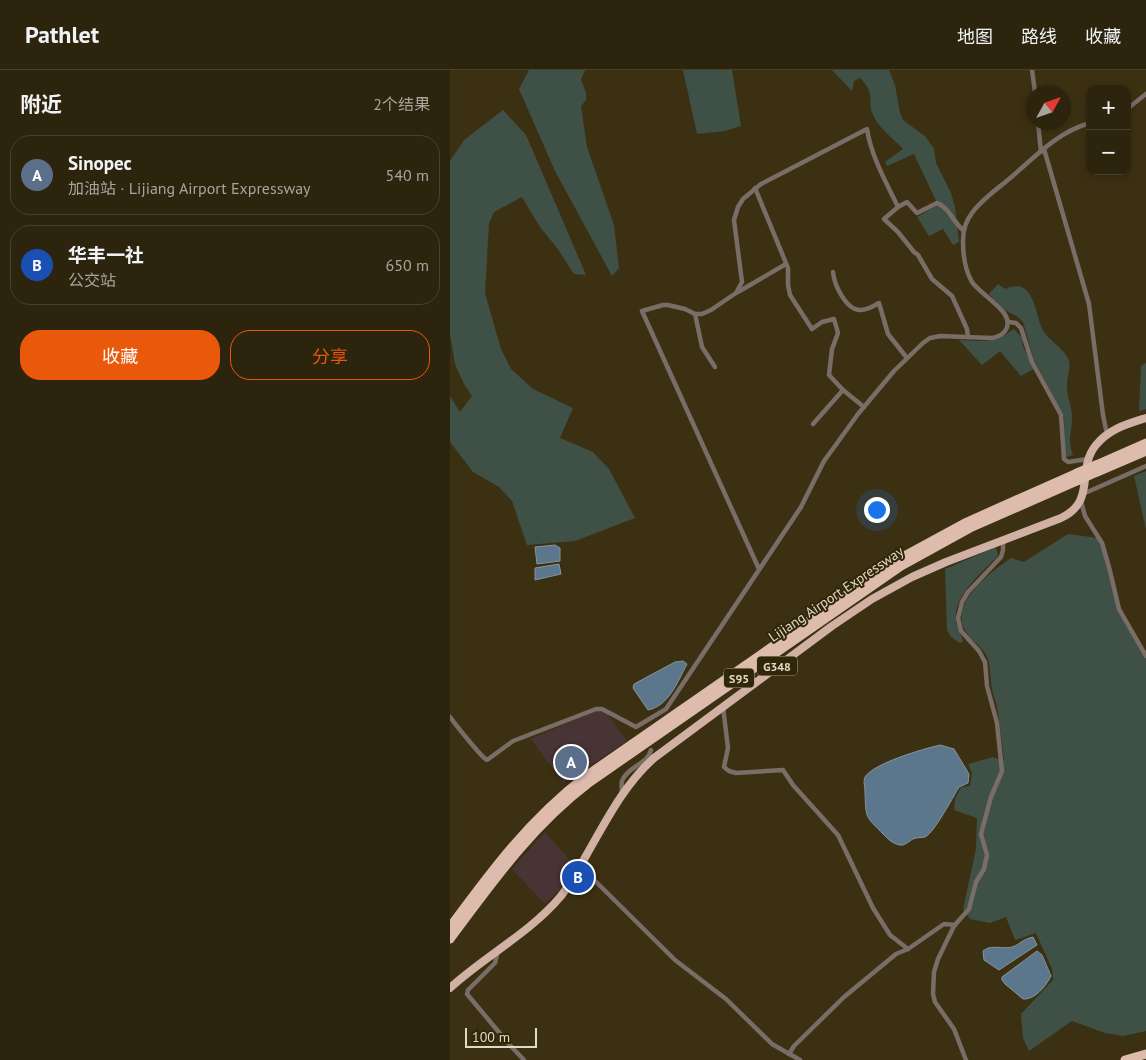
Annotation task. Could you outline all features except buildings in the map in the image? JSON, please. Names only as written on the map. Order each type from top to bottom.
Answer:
[{"type":"highway","points":[[1082,497],[1088,458],[1096,445],[1107,434],[1121,426],[1146,418]]},
{"type":"highway","name":"Lijiang Airport Expressway","points":[[1096,469],[1146,443]]},
{"type":"highway","name":"Lijiang Airport Expressway","points":[[450,927],[515,842],[550,806],[586,776],[897,560],[960,525],[1096,469],[1146,451]]},
{"type":"highway","name":"Lijiang Airport Expressway","points":[[450,939],[520,847],[555,811],[590,782],[901,566],[970,528],[1077,477]]},
{"type":"highway","name":"G348","points":[[450,988],[538,919],[555,902],[567,888],[622,794],[654,758],[832,626],[872,599],[929,570],[1065,516],[1073,510],[1082,497]]},
{"type":"highway","points":[[1125,1060],[1146,1054]]},
{"type":"street","points":[[1032,70],[1034,85]]},
{"type":"street","points":[[1131,106],[1146,94]]},
{"type":"street","points":[[450,717],[483,758],[487,760],[513,741],[596,709],[602,709],[636,728],[666,709],[801,507],[824,461],[864,406],[906,358],[930,338],[940,336],[995,338],[1005,332],[1009,322],[1005,313],[981,292],[969,276],[965,266],[963,230],[969,217],[978,205],[1067,132],[1086,125]]},
{"type":"street","points":[[736,293],[742,282],[735,216],[740,203],[755,188],[867,129],[869,142],[898,207]]},
{"type":"street","points":[[1039,130],[1043,150],[1089,304],[1107,434]]},
{"type":"street","points":[[755,188],[788,268],[790,295],[812,330],[822,322],[834,319],[838,333],[832,349],[829,375],[843,390],[864,406]]},
{"type":"street","points":[[963,230],[940,203],[917,212],[907,202],[884,219],[918,255],[932,279],[952,296],[967,328],[968,337]]},
{"type":"street","points":[[759,569],[642,312],[668,305],[685,309],[695,314],[708,312],[736,293],[746,289],[786,264]]},
{"type":"street","points":[[833,272],[834,282],[852,308],[858,311],[864,310],[879,303],[888,334],[906,358]]},
{"type":"street","points":[[695,314],[702,347],[715,367]]},
{"type":"street","points":[[1009,322],[1016,323],[1021,328],[1032,362],[1061,415],[1064,459],[1068,462],[1088,458]]},
{"type":"street","points":[[812,424],[843,390]]},
{"type":"street","points":[[1146,466],[1082,497],[1085,516],[1102,543],[1119,609],[1146,656]]},
{"type":"street","points":[[966,1060],[954,1029],[937,1005],[933,994],[935,968],[955,925],[969,909],[976,882],[983,872],[986,848],[981,834],[1002,771],[997,723],[987,686],[985,662],[979,651],[961,631],[958,614],[968,592],[1001,557],[1004,550],[1004,540]]},
{"type":"street","points":[[723,707],[724,728],[728,748],[724,767],[736,773],[783,770],[792,785],[838,835],[874,910],[890,935],[908,949]]},
{"type":"street","points":[[622,794],[622,781],[636,766],[649,757],[651,750]]},
{"type":"street","points":[[580,866],[668,954],[726,999],[766,1039],[800,1060]]},
{"type":"street","points":[[789,1054],[794,1046],[856,987],[896,954],[908,949],[942,925],[955,925]]},
{"type":"street","points":[[498,950],[495,963],[468,990],[467,994],[524,1060]]},
{"type":"shaded area","points":[[597,710],[606,712],[627,741],[563,783],[531,739]]},
{"type":"shaded area","points":[[545,832],[575,866],[562,887],[545,904],[512,869]]},
{"type":"green space","points":[[529,70],[585,70],[581,79],[586,93],[586,100],[581,106],[587,147],[614,225],[619,268],[612,276],[555,171],[519,89]]},
{"type":"green space","points":[[683,70],[732,70],[741,126],[725,131],[697,134]]},
{"type":"green space","points":[[832,70],[889,70],[895,85],[903,120],[926,137],[934,149],[936,163],[951,193],[955,207],[959,242],[953,245],[943,229],[929,236],[917,217],[938,205],[914,154],[887,166],[885,162],[903,149],[883,130],[874,117],[870,94],[860,78],[854,81],[852,91]]},
{"type":"green space","points":[[503,110],[526,135],[586,275],[574,274],[540,227],[522,197],[494,212],[489,223],[485,293],[501,349],[511,369],[533,389],[573,408],[560,438],[593,452],[609,469],[635,518],[575,541],[527,545],[512,501],[499,487],[473,472],[450,442],[450,396],[460,412],[472,396],[455,364],[450,334],[450,161],[464,140]]},
{"type":"green space","points":[[998,284],[1005,289],[1015,286],[1023,288],[1028,292],[1044,332],[1069,361],[1067,388],[1072,414],[1070,441],[1073,455],[1067,457],[1065,453],[1064,417],[1034,360],[1023,322],[1005,310],[989,294]]},
{"type":"green space","points":[[1014,329],[1022,338],[1023,346],[1034,369],[1021,376],[1000,351],[982,365],[959,340],[994,339]]},
{"type":"green space","points":[[1146,363],[1146,409],[1139,411],[1141,366]]},
{"type":"green space","points":[[1146,471],[1146,529],[1134,476]]},
{"type":"green space","points":[[1068,534],[1098,538],[1108,567],[1118,609],[1146,659],[1146,1031],[1123,1036],[1105,1033],[1072,1021],[1029,1051],[1023,1038],[1021,1014],[1053,980],[1052,969],[1036,933],[1015,940],[1006,917],[990,923],[970,919],[963,909],[976,849],[977,818],[954,810],[955,799],[961,787],[970,786],[972,773],[968,764],[993,757],[1004,761],[990,666],[984,651],[966,632],[962,621],[962,611],[967,600],[983,580],[1011,558],[1024,562]]},
{"type":"green space","points":[[996,547],[998,556],[970,584],[956,610],[956,619],[963,641],[960,643],[951,637],[947,630],[945,569]]},
{"type":"water","points":[[555,545],[560,548],[560,561],[537,564],[535,547]]},
{"type":"water","points":[[559,564],[561,574],[535,580],[535,568]]},
{"type":"water","points":[[683,661],[687,664],[672,692],[662,704],[648,710],[633,688],[634,684],[675,662]]},
{"type":"water","points":[[940,745],[954,749],[969,774],[968,783],[959,787],[929,834],[925,837],[913,839],[904,845],[895,844],[873,824],[866,813],[865,777],[888,762]]},
{"type":"water","points":[[1033,937],[1037,945],[999,970],[984,960],[983,951],[987,949],[1015,946]]},
{"type":"water","points":[[1037,951],[1042,955],[1051,976],[1036,995],[1023,999],[1005,984],[1002,977]]},
{"type":"place","name":"Sinopec","points":[[571,762]]},
{"type":"place","name":"华丰一社","points":[[578,877]]}]
